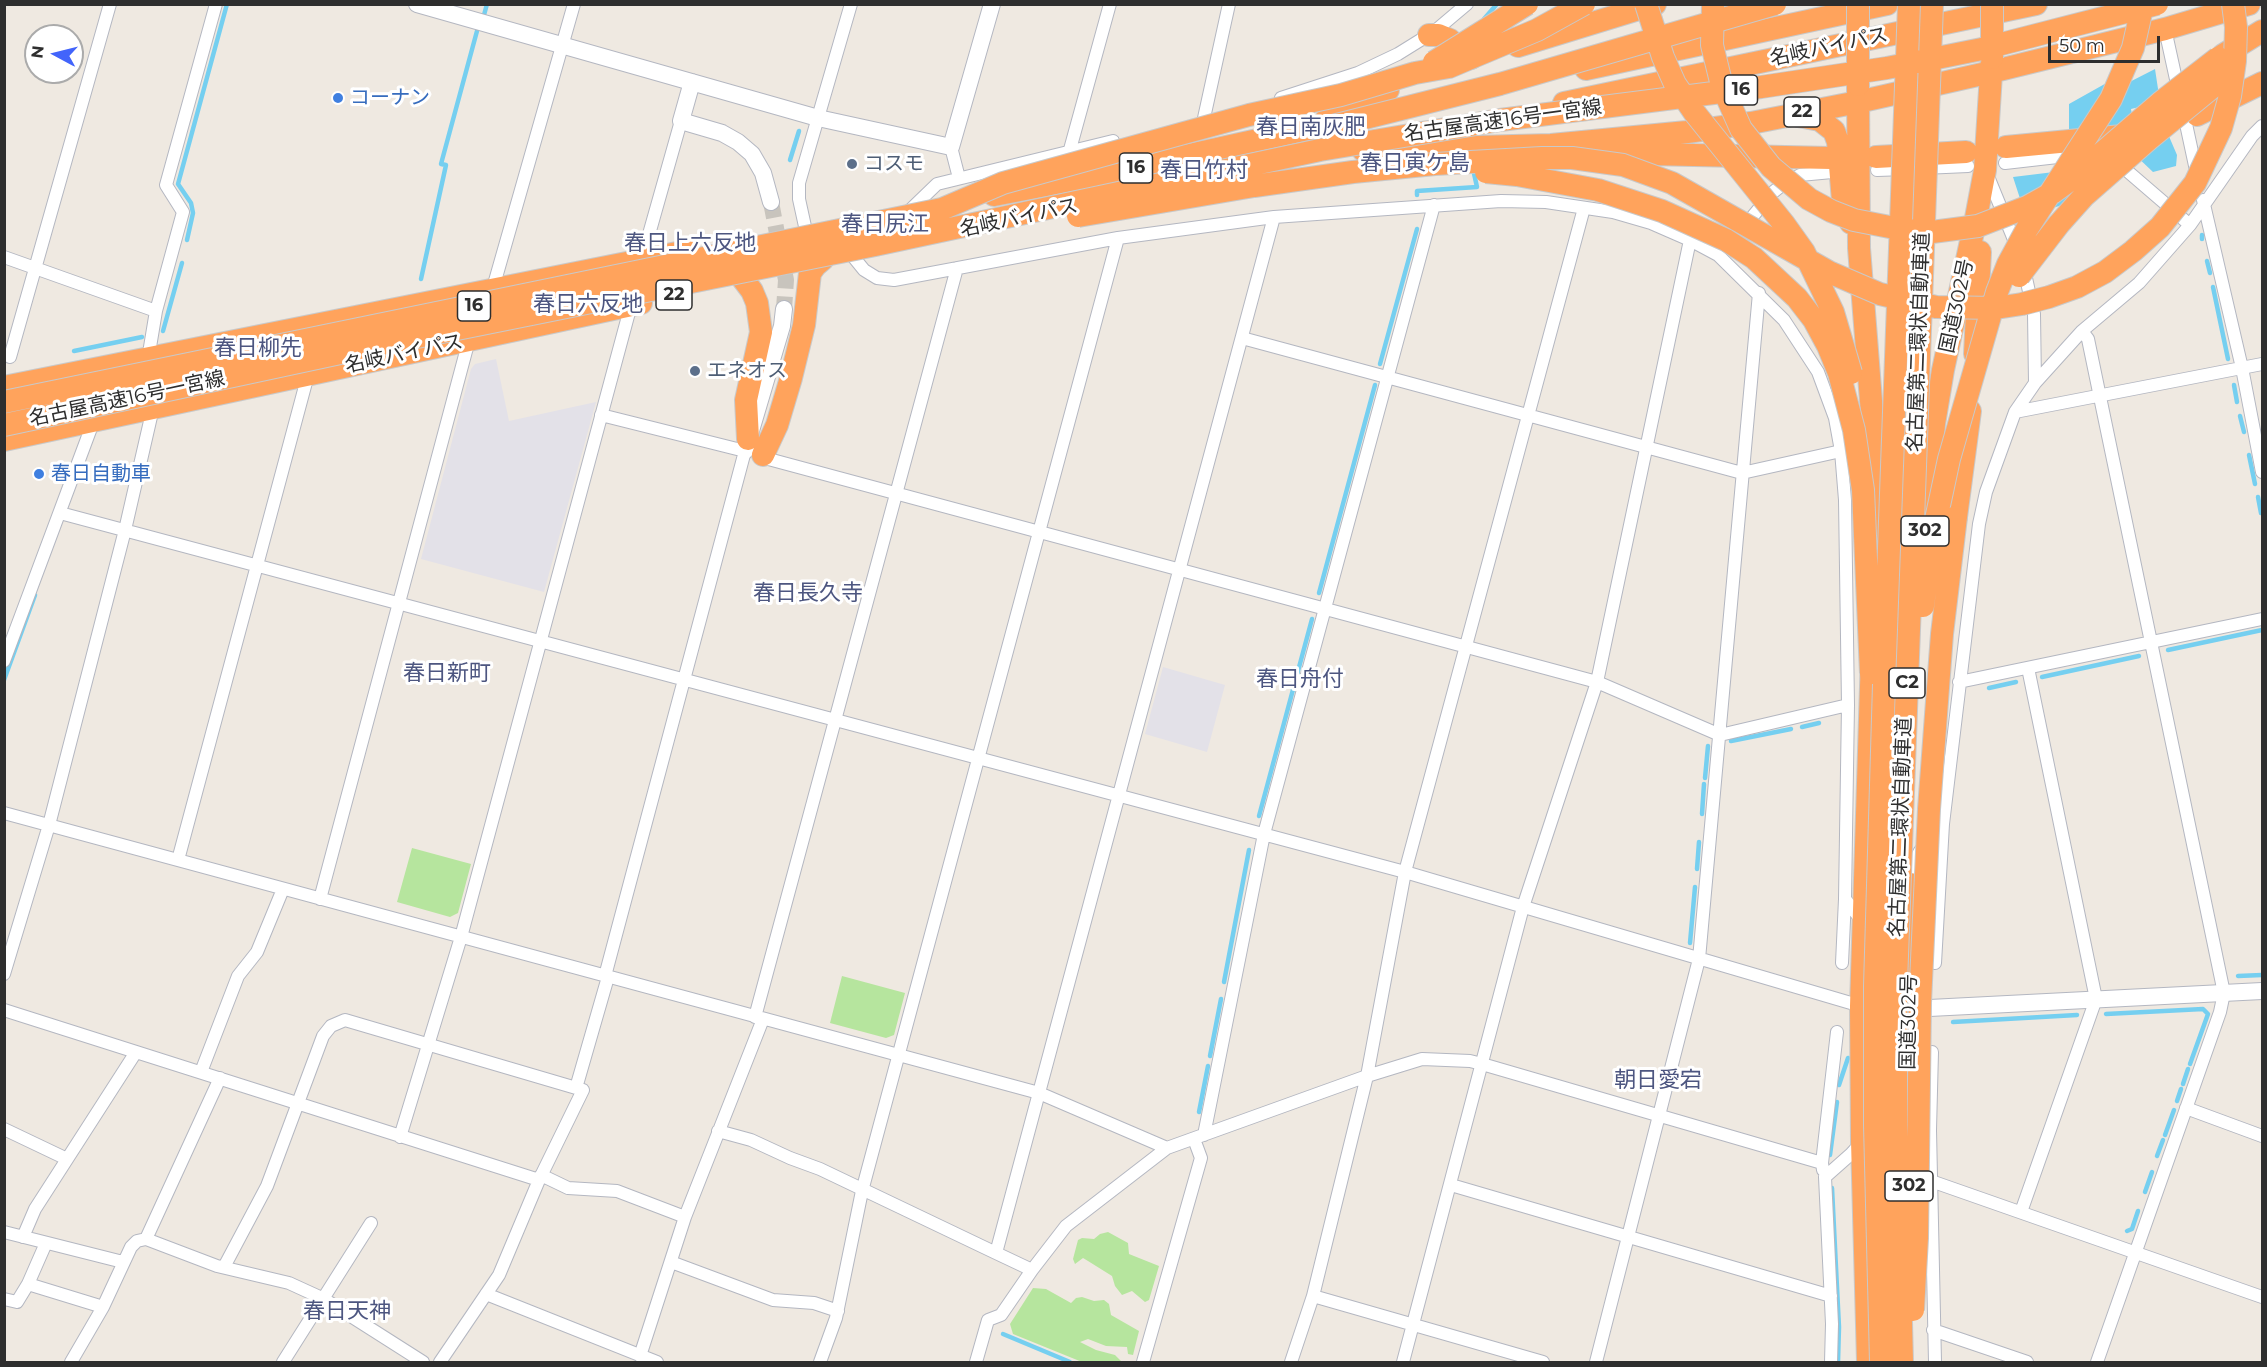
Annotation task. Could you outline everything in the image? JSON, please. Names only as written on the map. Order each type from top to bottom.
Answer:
[{"type":"highway","points":[[1415,73],[1527,4]]},
{"type":"highway","points":[[942,209],[1003,183],[1249,115],[1341,95],[1415,73],[1449,67],[1537,30],[1584,4]]},
{"type":"highway","points":[[1506,50],[1555,21],[1593,4]]},
{"type":"highway","points":[[1646,4],[1663,57],[1676,84],[1713,138],[1784,224],[1804,252],[1821,282],[1840,330],[1855,390],[1859,418],[1863,490],[1896,865]]},
{"type":"highway","name":"22","points":[[1309,129],[1372,95],[1474,60],[1655,4]]},
{"type":"highway","points":[[1713,4],[1712,45],[1722,86],[1741,129],[1771,167],[1809,198],[1854,220],[1879,227],[1932,232],[1978,226],[2000,219],[2052,193],[2187,82],[2226,53],[2262,31]]},
{"type":"highway","name":"名古屋高速16号一宮線","points":[[4,402],[1329,128],[1500,84],[1775,4]]},
{"type":"highway","name":"302","points":[[1858,4],[1859,248],[1874,428],[1876,504],[1861,1006],[1868,1362]]},
{"type":"highway","name":"名岐バイパス","points":[[4,387],[642,259],[806,231],[1102,174],[1887,4]]},
{"type":"highway","name":"名古屋第二環状自動車道","points":[[1902,1362],[1896,1125],[1896,865],[1909,4]]},
{"type":"highway","name":"名古屋第二環状自動車道","points":[[1881,1362],[1875,1125],[1896,865],[1932,4]]},
{"type":"highway","name":"国道302号","points":[[1912,1362],[1909,1009],[1896,865],[1934,424],[1986,160],[1992,4]]},
{"type":"highway","name":"名岐バイパス","points":[[4,440],[631,305],[822,260],[2036,4]]},
{"type":"highway","points":[[1896,865],[1924,590],[1932,538],[1949,459],[1981,343],[2008,264],[2027,229],[2111,99],[2133,48],[2143,4]]},
{"type":"highway","name":"名古屋高速16号一宮線","points":[[4,425],[375,346],[938,232],[1320,150],[1416,133],[1887,68],[1982,49],[2157,4]]},
{"type":"highway","points":[[938,232],[980,234],[1254,186],[1353,172],[1434,164],[1572,158],[1623,165],[1672,183],[1829,272],[1880,294],[1936,307],[1996,308],[2022,304],[2067,290],[2105,272],[2160,227],[2194,183],[2221,128],[2230,96],[2235,61],[2236,27],[2233,4]]},
{"type":"highway","name":"22","points":[[1344,151],[1551,145],[1687,132],[1781,116],[1858,93],[2165,29],[2249,4]]},
{"type":"highway","points":[[1429,34],[1450,40],[1474,60]]},
{"type":"highway","points":[[1981,343],[1992,319],[2019,276],[2084,196],[2149,139],[2262,47]]},
{"type":"highway","points":[[2197,115],[2262,83]]},
{"type":"highway","points":[[1781,116],[1808,116],[1820,120],[1834,131],[1838,142],[1843,201],[1859,248]]},
{"type":"highway","points":[[1876,164],[1986,160],[2135,135],[2175,123]]},
{"type":"highway","points":[[1551,145],[1648,154],[1831,165]]},
{"type":"highway","points":[[1912,1362],[1917,1238],[1920,1003],[1929,809],[1942,634],[1973,382],[1986,160]]},
{"type":"highway","points":[[1353,172],[1446,171],[1517,175],[1598,190],[1631,200],[1726,240],[1754,258],[1776,277],[1797,298],[1814,320],[1827,346],[1844,391],[1854,430],[1863,490]]},
{"type":"highway","points":[[754,451],[777,425],[804,325],[810,273],[822,260]]},
{"type":"highway","points":[[743,279],[757,303],[761,332],[746,400],[754,451]]},
{"type":"highway","points":[[1860,1362],[1865,1259]]},
{"type":"street","points":[[10,357],[110,4]]},
{"type":"street","points":[[148,359],[156,311],[183,212],[166,185],[216,4]]},
{"type":"street","points":[[417,4],[818,118],[951,147]]},
{"type":"street","points":[[493,288],[574,4]]},
{"type":"street","points":[[806,231],[798,191],[851,4]]},
{"type":"street","points":[[959,178],[951,147],[992,4]]},
{"type":"street","points":[[1069,153],[1110,4]]},
{"type":"street","points":[[1204,118],[1229,4]]},
{"type":"street","points":[[909,211],[933,185],[1069,153],[1273,100],[1358,73],[1398,54],[1429,34],[1467,4]]},
{"type":"street","points":[[2165,29],[2242,368],[2262,472]]},
{"type":"street","points":[[642,259],[692,82]]},
{"type":"street","points":[[681,121],[722,134],[752,154],[763,172],[771,202]]},
{"type":"street","points":[[1935,963],[1943,824],[1979,524],[1986,492],[2015,412],[2035,383],[2082,331],[2139,283],[2190,225],[2252,136],[2262,126]]},
{"type":"street","points":[[2035,383],[2034,314],[2030,286],[1986,160],[2067,155],[2109,158],[2150,189],[2190,225]]},
{"type":"street","points":[[1718,255],[1782,185],[1800,175],[1831,165]]},
{"type":"street","points":[[851,254],[864,270],[878,278],[894,280],[1118,238],[1274,218],[1434,205],[1546,202],[1613,212],[1651,223],[1718,255],[1784,320],[1818,372],[1829,399],[1841,452],[1845,500],[1848,705],[1842,963]]},
{"type":"street","points":[[1143,1362],[1201,1158],[1199,1137],[1264,834],[1434,205]]},
{"type":"street","points":[[1291,1362],[1313,1296],[1366,1077],[1405,872],[1584,208]]},
{"type":"street","points":[[996,1253],[1274,218]]},
{"type":"street","points":[[820,1362],[838,1311],[862,1191],[1118,238]]},
{"type":"street","points":[[1403,1362],[1523,907],[1597,682],[1690,240]]},
{"type":"street","points":[[4,258],[156,311]]},
{"type":"street","points":[[640,1356],[685,1216],[759,1018],[835,719],[957,268]]},
{"type":"street","points":[[1596,1362],[1700,958],[1759,293]]},
{"type":"street","points":[[400,1137],[462,937],[631,305]]},
{"type":"street","points":[[576,1088],[740,469],[754,451],[784,309]]},
{"type":"street","points":[[2082,331],[2088,339],[2224,993],[2220,1012],[2097,1362]]},
{"type":"street","points":[[1242,338],[1742,473],[1841,452]]},
{"type":"street","points":[[320,899],[469,340]]},
{"type":"street","points":[[2015,412],[2262,364]]},
{"type":"street","points":[[178,860],[308,375]]},
{"type":"street","points":[[1829,399],[1874,428]]},
{"type":"street","points":[[4,974],[49,825],[125,530],[153,408]]},
{"type":"street","points":[[601,415],[754,451],[896,494],[1597,682],[1720,735],[1848,705]]},
{"type":"street","points":[[4,661],[94,420]]},
{"type":"street","points":[[60,513],[1405,872],[1861,1006],[1909,1009],[2262,991]]},
{"type":"street","points":[[1959,682],[2262,620]]},
{"type":"street","points":[[2021,1212],[2096,999],[2028,668]]},
{"type":"street","points":[[4,813],[1039,1093],[1167,1148]]},
{"type":"street","points":[[1896,865],[1920,851],[1943,824]]},
{"type":"street","points":[[201,1072],[238,976],[257,952],[283,889]]},
{"type":"street","points":[[1845,899],[1863,921]]},
{"type":"street","points":[[5,1012],[568,1188],[617,1191],[685,1216]]},
{"type":"street","points":[[224,1267],[267,1186],[323,1036],[331,1026],[345,1020],[583,1090],[540,1178],[499,1275],[440,1362]]},
{"type":"street","points":[[1831,1362],[1831,1296],[1825,1177],[1822,1163],[1837,1032]]},
{"type":"street","points":[[23,1237],[35,1209],[136,1052]]},
{"type":"street","points":[[1932,1052],[1930,1131],[1935,1362]]},
{"type":"street","points":[[976,1362],[988,1320],[1001,1315],[1066,1226],[1167,1148],[1422,1059],[1470,1061],[1482,1064],[1822,1163]]},
{"type":"street","points":[[146,1239],[220,1078]]},
{"type":"street","points":[[1908,1098],[1930,1131]]},
{"type":"street","points":[[2186,1108],[2262,1136]]},
{"type":"street","points":[[4,1129],[67,1159]]},
{"type":"street","points":[[718,1131],[751,1140],[820,1169],[1032,1270]]},
{"type":"street","points":[[1825,1177],[1862,1141]]},
{"type":"street","points":[[1931,1181],[2262,1297]]},
{"type":"street","points":[[1451,1185],[1831,1296]]},
{"type":"street","points":[[284,1362],[371,1223]]},
{"type":"street","points":[[4,1232],[123,1262]]},
{"type":"street","points":[[71,1362],[103,1306],[131,1247],[137,1241],[146,1239],[224,1267],[289,1282],[324,1299],[423,1362]]},
{"type":"street","points":[[4,1299],[17,1302],[28,1284],[46,1243]]},
{"type":"street","points":[[670,1262],[773,1300],[814,1303],[838,1311]]},
{"type":"street","points":[[28,1284],[103,1306]]},
{"type":"street","points":[[486,1294],[657,1362]]},
{"type":"street","points":[[1313,1296],[1542,1362]]},
{"type":"street","points":[[1933,1330],[2027,1362]]},
{"type":"shaded area","points":[[496,359],[509,421],[596,402],[544,592],[421,559],[471,369],[475,364]]},
{"type":"shaded area","points":[[1163,667],[1225,685],[1207,752],[1145,734]]},
{"type":"green space","points":[[412,848],[471,864],[458,913],[450,917],[397,902]]},
{"type":"green space","points":[[842,976],[905,993],[894,1035],[886,1038],[830,1023]]},
{"type":"green space","points":[[1108,1232],[1128,1243],[1129,1254],[1159,1266],[1149,1300],[1145,1302],[1132,1291],[1122,1295],[1115,1286],[1112,1276],[1083,1258],[1075,1264],[1073,1259],[1078,1240],[1094,1239]]},
{"type":"green space","points":[[1033,1288],[1046,1289],[1071,1303],[1076,1298],[1082,1297],[1094,1301],[1104,1300],[1109,1304],[1111,1315],[1139,1331],[1133,1355],[1128,1354],[1127,1347],[1106,1346],[1088,1339],[1080,1342],[1096,1350],[1115,1355],[1122,1362],[1082,1362],[1013,1334],[1010,1324]]},
{"type":"water","points":[[2155,69],[2160,102],[2131,109],[2134,127],[2069,131],[2069,104],[2110,81],[2106,94]]},
{"type":"water","points":[[2168,134],[2177,155],[2176,166],[2153,172],[2132,152]]},
{"type":"water","points":[[2054,172],[2092,195],[2026,217],[2013,177]]},
{"type":"waterway","points":[[187,240],[193,213],[191,203],[178,184],[227,4]]},
{"type":"waterway","points":[[484,15],[487,4]]},
{"type":"waterway","points":[[1484,19],[1497,4]]},
{"type":"waterway","points":[[421,279],[446,165],[441,164],[477,31]]},
{"type":"waterway","points":[[790,160],[799,131]]},
{"type":"waterway","points":[[1417,195],[1417,191],[1477,187],[1473,169]]},
{"type":"waterway","points":[[1380,364],[1417,229]]},
{"type":"waterway","points":[[2207,261],[2210,273]]},
{"type":"waterway","points":[[163,331],[182,263]]},
{"type":"waterway","points":[[2213,287],[2228,359]]},
{"type":"waterway","points":[[74,351],[142,337]]},
{"type":"waterway","points":[[1319,593],[1375,385]]},
{"type":"waterway","points":[[2234,385],[2237,402]]},
{"type":"waterway","points":[[2240,416],[2244,432]]},
{"type":"waterway","points":[[2249,455],[2255,484]]},
{"type":"waterway","points":[[2258,497],[2261,513]]},
{"type":"waterway","points":[[4,680],[35,595]]},
{"type":"waterway","points":[[1259,816],[1312,619]]},
{"type":"waterway","points":[[2168,650],[2262,630]]},
{"type":"waterway","points":[[2042,677],[2139,656]]},
{"type":"waterway","points":[[1989,688],[2016,682]]},
{"type":"waterway","points":[[1802,727],[1819,723]]},
{"type":"waterway","points":[[1731,741],[1791,729]]},
{"type":"waterway","points":[[1705,778],[1708,746]]},
{"type":"waterway","points":[[1702,814],[1704,784]]},
{"type":"waterway","points":[[1697,869],[1699,842]]},
{"type":"waterway","points":[[1224,982],[1249,850]]},
{"type":"waterway","points":[[1690,943],[1695,887]]},
{"type":"waterway","points":[[2238,976],[2262,975]]},
{"type":"waterway","points":[[1210,1056],[1221,999]]},
{"type":"waterway","points":[[2106,1014],[2203,1009],[2208,1014],[2190,1064]]},
{"type":"waterway","points":[[1953,1022],[2077,1015]]},
{"type":"waterway","points":[[1839,1085],[1848,1058]]},
{"type":"waterway","points":[[1199,1112],[1208,1066]]},
{"type":"waterway","points":[[2183,1084],[2188,1069]]},
{"type":"waterway","points":[[2177,1101],[2181,1089]]},
{"type":"waterway","points":[[1830,1155],[1837,1102]]},
{"type":"waterway","points":[[2165,1135],[2174,1110]]},
{"type":"waterway","points":[[2157,1156],[2163,1140]]},
{"type":"waterway","points":[[2145,1192],[2152,1172]]},
{"type":"waterway","points":[[1832,1188],[1839,1327],[1838,1362]]},
{"type":"waterway","points":[[2127,1231],[2132,1229],[2138,1211]]},
{"type":"waterway","points":[[1003,1334],[1070,1362]]},
{"type":"tunnel","points":[[771,202],[786,280],[784,309]]},
{"type":"place","name":"コーナン","points":[[338,98]]},
{"type":"place","name":"コスモ","points":[[852,164]]},
{"type":"place","name":"エネオス","points":[[695,371]]},
{"type":"place","name":"春日自動車","points":[[39,474]]},
{"type":"district","name":"春日南灰肥","points":[[1311,128]]},
{"type":"district","name":"春日寅ケ島","points":[[1415,164]]},
{"type":"district","name":"春日竹村","points":[[1204,171]]},
{"type":"district","name":"春日尻江","points":[[885,225]]},
{"type":"district","name":"春日上六反地","points":[[690,244]]},
{"type":"district","name":"春日六反地","points":[[588,305]]},
{"type":"district","name":"春日柳先","points":[[258,349]]},
{"type":"district","name":"春日長久寺","points":[[808,594]]},
{"type":"district","name":"春日新町","points":[[447,674]]},
{"type":"district","name":"春日舟付","points":[[1300,680]]},
{"type":"district","name":"朝日愛宕","points":[[1658,1081]]},
{"type":"district","name":"春日天神","points":[[347,1312]]}]
